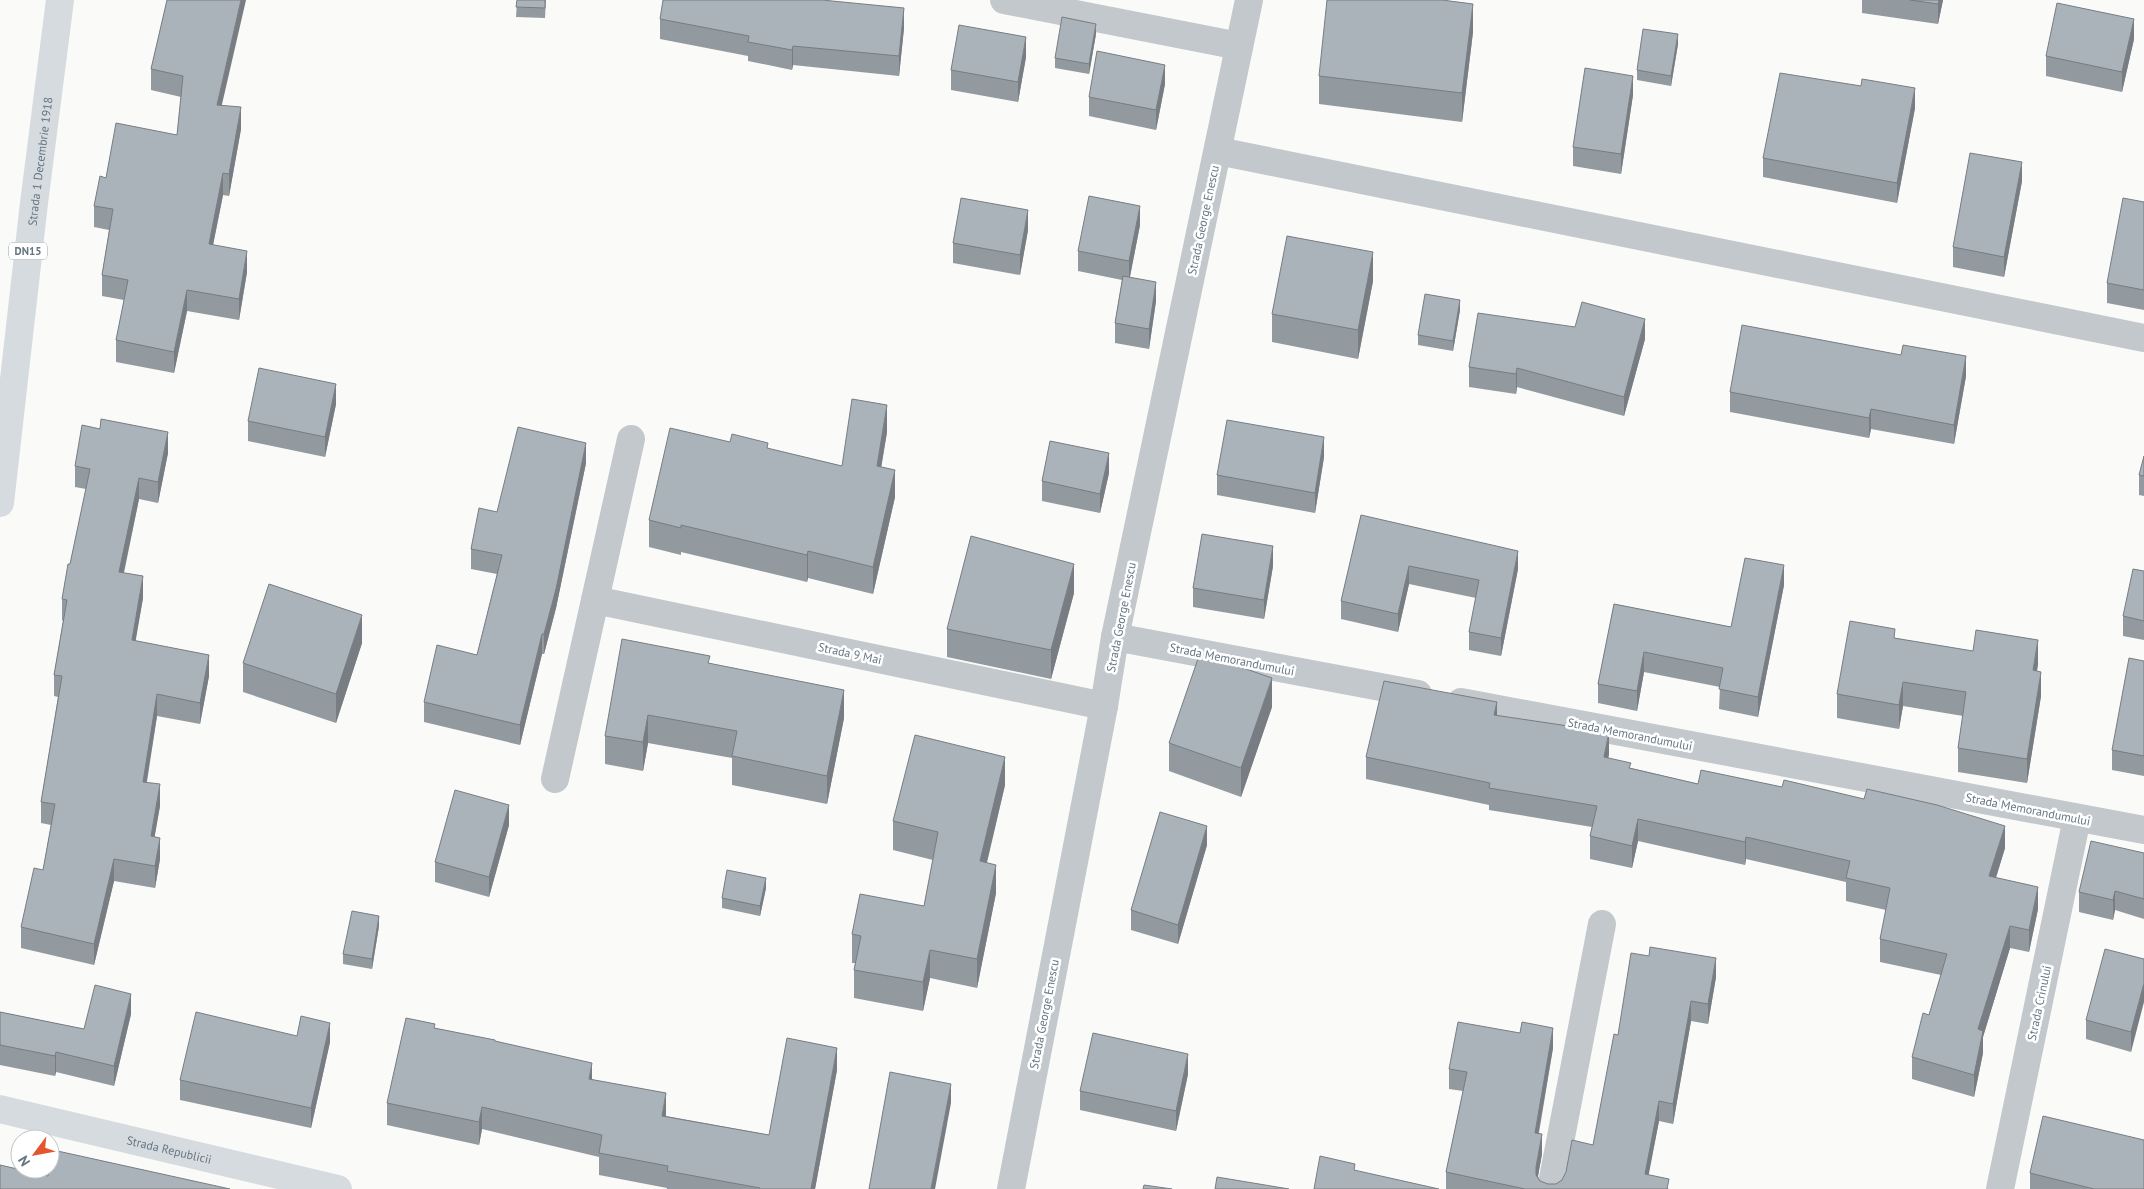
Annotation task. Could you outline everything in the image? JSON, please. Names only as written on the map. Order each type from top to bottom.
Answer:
[{"type":"main road","name":"Strada 1 Decembrie 1918","points":[[0,503],[31,222],[60,0]]},
{"type":"main road","name":"Strada Republicii","points":[[0,1110],[338,1189]]},
{"type":"street","points":[[1004,0],[1239,46]]},
{"type":"street","name":"Strada George Enescu","points":[[1011,1189],[1104,706],[1115,637],[1249,0]]},
{"type":"street","points":[[1218,151],[2144,338]]},
{"type":"street","points":[[555,779],[631,440]]},
{"type":"street","name":"Strada 9 Mai","points":[[595,600],[1104,706]]},
{"type":"street","name":"Strada Memorandumului","points":[[1115,637],[2144,830]]},
{"type":"street","name":"Strada Crinului","points":[[2000,1189],[2077,818]]},
{"type":"street","points":[[1551,1189],[1602,924]]},
{"type":"building","points":[[167,0],[241,0],[217,105],[241,107],[229,174],[223,173],[209,244],[247,251],[239,299],[187,290],[174,352],[116,340],[128,280],[102,275],[113,209],[94,206],[100,176],[106,178],[116,123],[177,135],[183,76],[151,69]]},
{"type":"building","points":[[517,0],[545,0],[545,8],[516,7]]},
{"type":"building","points":[[663,0],[822,0],[904,8],[899,56],[793,46],[792,50],[748,42],[749,36],[660,19]]},
{"type":"building","points":[[1327,0],[1442,0],[1473,4],[1462,93],[1319,76]]},
{"type":"building","points":[[1910,0],[1939,0],[1938,4]]},
{"type":"building","points":[[2057,3],[2134,19],[2122,72],[2046,56]]},
{"type":"building","points":[[1062,17],[1096,24],[1089,64],[1055,58]]},
{"type":"building","points":[[959,25],[1026,37],[1018,82],[951,70]]},
{"type":"building","points":[[1643,29],[1678,34],[1671,76],[1637,70]]},
{"type":"building","points":[[1097,51],[1165,65],[1156,110],[1089,97]]},
{"type":"building","points":[[1585,68],[1633,76],[1621,154],[1573,147]]},
{"type":"building","points":[[1780,73],[1861,86],[1862,79],[1915,88],[1897,183],[1763,158]]},
{"type":"building","points":[[1970,153],[2022,162],[2004,257],[1953,247]]},
{"type":"building","points":[[1089,196],[1140,206],[1129,261],[1078,251]]},
{"type":"building","points":[[961,198],[1028,210],[1020,255],[953,243]]},
{"type":"building","points":[[2123,198],[2144,202],[2144,290],[2107,283]]},
{"type":"building","points":[[1287,236],[1373,252],[1358,330],[1272,314]]},
{"type":"building","points":[[1123,276],[1156,282],[1149,329],[1115,323]]},
{"type":"building","points":[[1425,294],[1460,300],[1453,341],[1418,335]]},
{"type":"building","points":[[1582,302],[1645,319],[1624,397],[1517,368],[1516,374],[1469,367],[1478,313],[1575,327]]},
{"type":"building","points":[[1742,325],[1901,355],[1903,345],[1966,356],[1954,425],[1871,409],[1869,418],[1730,392]]},
{"type":"building","points":[[259,368],[336,384],[325,437],[248,421]]},
{"type":"building","points":[[852,399],[887,405],[877,466],[895,470],[873,567],[808,551],[807,555],[681,525],[681,528],[649,520],[670,428],[730,442],[732,434],[768,443],[767,448],[842,466]]},
{"type":"building","points":[[101,419],[168,432],[158,482],[139,478],[119,572],[143,576],[132,640],[209,655],[200,703],[157,694],[143,782],[160,784],[151,836],[160,838],[155,866],[114,859],[94,944],[21,927],[34,868],[43,870],[55,804],[41,802],[62,676],[54,675],[67,600],[62,599],[68,564],[70,564],[90,469],[75,466],[82,425],[100,429]]},
{"type":"building","points":[[1227,420],[1324,437],[1315,493],[1217,475]]},
{"type":"building","points":[[518,427],[586,443],[556,589],[544,634],[542,634],[520,725],[424,702],[437,645],[477,655],[502,555],[471,549],[479,508],[497,512]]},
{"type":"building","points":[[1050,441],[1109,453],[1100,494],[1042,481]]},
{"type":"building","points":[[2144,456],[2144,476],[2139,475]]},
{"type":"building","points":[[1361,515],[1518,551],[1501,638],[1469,632],[1479,580],[1409,566],[1398,614],[1341,601]]},
{"type":"building","points":[[1202,534],[1273,546],[1264,600],[1193,588]]},
{"type":"building","points":[[971,536],[1074,564],[1051,650],[947,629]]},
{"type":"building","points":[[1745,558],[1784,565],[1758,697],[1719,689],[1723,668],[1644,652],[1637,691],[1598,684],[1614,604],[1731,627]]},
{"type":"building","points":[[2133,569],[2144,571],[2144,621],[2123,616]]},
{"type":"building","points":[[269,584],[362,615],[336,694],[243,663]]},
{"type":"building","points":[[1850,621],[1895,629],[1894,638],[1973,651],[1976,630],[2038,640],[2033,670],[2041,672],[2027,759],[1958,748],[1966,692],[1903,682],[1899,705],[1837,694]]},
{"type":"building","points":[[622,639],[710,656],[708,663],[844,690],[827,776],[732,756],[737,731],[648,715],[643,742],[605,736]]},
{"type":"building","points":[[1200,653],[1272,678],[1241,768],[1169,743]]},
{"type":"building","points":[[2129,658],[2144,661],[2144,756],[2112,750]]},
{"type":"building","points":[[1384,681],[1497,702],[1494,715],[1609,732],[1604,757],[1631,763],[1629,768],[1698,784],[1701,770],[1782,787],[1784,780],[1864,799],[1867,789],[1937,805],[2005,826],[1989,876],[2038,887],[2029,930],[2010,926],[1978,1029],[1983,1031],[1974,1075],[1912,1057],[1923,1013],[1929,1015],[1947,954],[1880,939],[1890,888],[1846,878],[1850,861],[1746,837],[1745,842],[1638,819],[1632,846],[1590,836],[1597,806],[1489,788],[1490,783],[1366,757]]},
{"type":"building","points":[[915,735],[1005,757],[980,861],[996,865],[977,959],[930,950],[923,982],[854,970],[861,936],[852,934],[860,894],[924,906],[938,832],[893,821]]},
{"type":"building","points":[[455,790],[509,805],[489,877],[435,862]]},
{"type":"building","points":[[1160,812],[1207,826],[1178,925],[1131,910]]},
{"type":"building","points":[[2091,841],[2144,853],[2144,899],[2115,891],[2113,900],[2079,892]]},
{"type":"building","points":[[727,870],[766,878],[760,906],[722,898]]},
{"type":"building","points":[[352,911],[379,916],[372,959],[343,954]]},
{"type":"building","points":[[1650,947],[1716,958],[1708,1004],[1691,1001],[1673,1104],[1659,1101],[1645,1174],[1669,1179],[1667,1189],[1525,1189],[1446,1172],[1467,1072],[1449,1069],[1458,1022],[1520,1033],[1522,1022],[1553,1028],[1535,1133],[1542,1134],[1536,1175],[1540,1181],[1556,1184],[1562,1180],[1566,1172],[1572,1140],[1593,1145],[1614,1034],[1618,1035],[1631,953],[1649,956]]},
{"type":"building","points":[[2105,949],[2144,959],[2144,983],[2131,1032],[2086,1020]]},
{"type":"building","points":[[95,985],[131,994],[114,1066],[56,1052],[55,1056],[0,1045],[0,1012],[84,1029]]},
{"type":"building","points":[[196,1012],[297,1036],[301,1016],[330,1023],[311,1108],[180,1080]]},
{"type":"building","points":[[406,1018],[435,1024],[434,1028],[592,1063],[589,1079],[666,1093],[662,1116],[769,1135],[787,1038],[837,1048],[811,1189],[759,1189],[667,1171],[668,1166],[599,1153],[602,1135],[482,1107],[479,1122],[387,1103]]},
{"type":"building","points":[[1093,1033],[1188,1054],[1176,1111],[1080,1091]]},
{"type":"building","points":[[890,1072],[951,1084],[931,1189],[869,1189]]},
{"type":"building","points":[[2043,1116],[2144,1140],[2144,1189],[2094,1189],[2030,1173]]},
{"type":"building","points":[[60,1152],[230,1189],[0,1189],[0,1165],[10,1167],[10,1179],[60,1179]]},
{"type":"building","points":[[1320,1156],[1355,1164],[1354,1170],[1439,1189],[1314,1189]]},
{"type":"building","points":[[1217,1177],[1289,1189],[1215,1189]]},
{"type":"building","points":[[1144,1185],[1172,1189],[1143,1189]]}]
